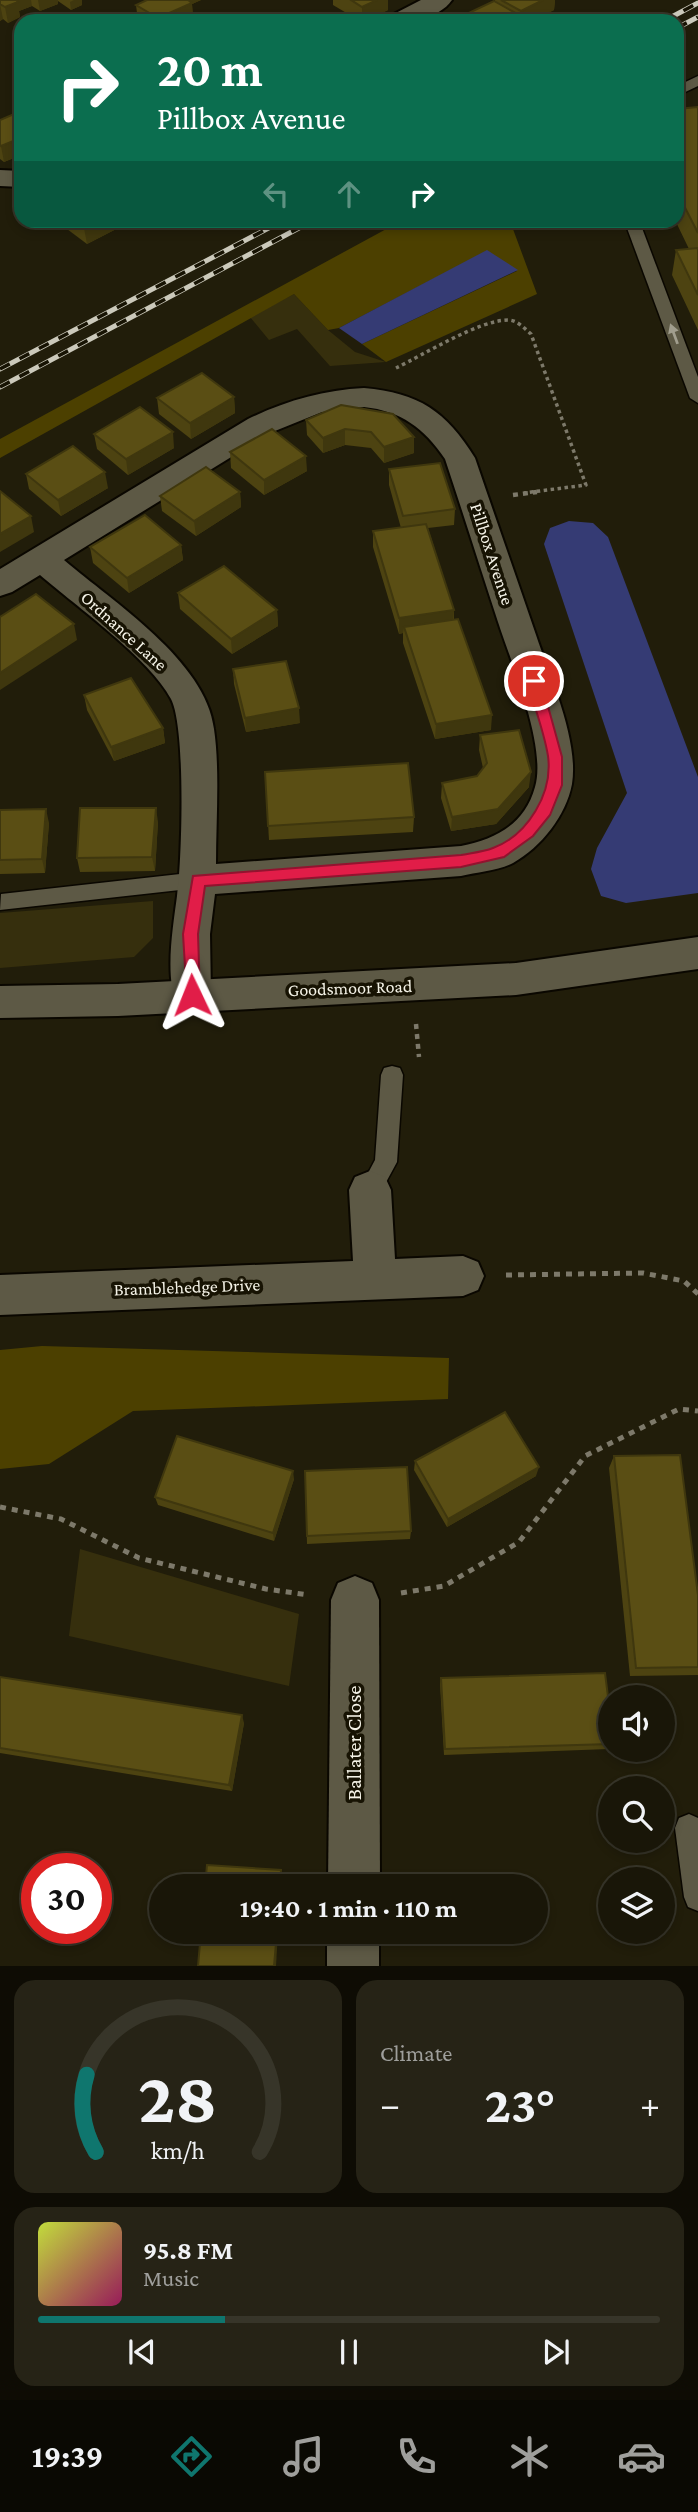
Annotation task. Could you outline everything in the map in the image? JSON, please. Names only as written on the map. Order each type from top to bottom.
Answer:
[{"type":"street","points":[[412,14],[438,0]]},
{"type":"street","name":"Pillbox Avenue","points":[[0,584],[106,517],[289,410],[321,401],[361,398],[395,402],[425,416],[448,439],[460,458],[543,707],[555,757],[554,785],[544,811],[528,832],[499,853],[461,861],[198,880]]},
{"type":"street","name":"Ordnance Lane","points":[[42,559],[165,664],[188,698],[197,728],[198,880],[191,934],[192,995]]},
{"type":"street","name":"Goodsmoor Road","points":[[0,1002],[118,1000],[516,979],[698,953]]},
{"type":"street","points":[[370,1190],[375,1279]]},
{"type":"street","name":"Bramblehedge Drive","points":[[0,1296],[463,1276]]},
{"type":"street","name":"Ballater Close","points":[[354,1874],[355,1600]]},
{"type":"street","points":[[353,1944],[353,1966]]},
{"type":"lane","points":[[634,228],[698,398]]},
{"type":"lane","points":[[1,902],[198,880]]},
{"type":"lane","points":[[370,1190],[386,1162],[392,1075]]},
{"type":"lane","points":[[689,1828],[698,1897]]},
{"type":"path","points":[[361,398],[368,381],[489,324],[509,320],[519,323],[531,334],[586,485],[474,500]]},
{"type":"path","points":[[463,1276],[643,1273],[684,1281],[698,1294]]},
{"type":"path","points":[[0,1507],[61,1519],[139,1558],[266,1589],[355,1600],[444,1586],[519,1542],[585,1456],[679,1409],[698,1411]]},
{"type":"shaded area","points":[[388,228],[513,228],[537,294],[386,362],[362,344],[517,271],[487,251],[339,328],[328,330],[294,294],[0,458],[0,439]]},
{"type":"shaded area","points":[[294,294],[328,330],[355,352],[386,362],[330,366],[297,329],[269,340],[250,317]]},
{"type":"shaded area","points":[[153,901],[153,938],[134,957],[0,968],[0,913]]},
{"type":"shaded area","points":[[42,1346],[449,1358],[448,1399],[133,1411],[49,1464],[0,1469],[0,1350]]},
{"type":"shaded area","points":[[80,1549],[299,1614],[289,1686],[69,1636]]},
{"type":"water","points":[[487,250],[518,270],[362,344],[339,328]]},
{"type":"water","points":[[569,521],[593,523],[608,537],[698,777],[698,893],[626,903],[601,896],[591,869],[597,848],[627,793],[544,544],[550,528]]},
{"type":"building","points":[[0,0],[18,2],[5,7],[0,4]]},
{"type":"building","points":[[147,0],[188,0],[192,3],[167,14],[151,14],[136,5]]},
{"type":"building","points":[[351,0],[377,0],[362,7]]},
{"type":"building","points":[[501,0],[543,0],[521,11]]},
{"type":"building","points":[[494,1],[517,14],[466,14]]},
{"type":"building","points":[[698,107],[698,233],[684,206],[684,108]]},
{"type":"building","points":[[14,114],[14,141],[1,146],[0,145],[0,120]]},
{"type":"building","points":[[698,248],[698,295],[676,250]]},
{"type":"building","points":[[202,373],[234,397],[190,423],[157,398]]},
{"type":"building","points":[[341,405],[393,414],[414,437],[384,447],[371,432],[345,429],[323,438],[306,420]]},
{"type":"building","points":[[140,407],[173,432],[126,459],[94,434]]},
{"type":"building","points":[[272,429],[306,456],[264,480],[230,452]]},
{"type":"building","points":[[73,446],[105,472],[58,500],[26,474]]},
{"type":"building","points":[[440,463],[455,509],[403,516],[389,469]]},
{"type":"building","points":[[206,467],[240,492],[194,521],[160,496]]},
{"type":"building","points":[[0,491],[31,516],[0,534]]},
{"type":"building","points":[[145,515],[181,545],[127,578],[90,547]]},
{"type":"building","points":[[426,524],[454,610],[399,618],[373,531]]},
{"type":"building","points":[[224,566],[277,610],[231,639],[178,593]]},
{"type":"building","points":[[36,594],[74,624],[0,673],[0,617]]},
{"type":"building","points":[[458,619],[492,715],[436,724],[404,627]]},
{"type":"building","points":[[286,661],[299,708],[245,718],[233,669]]},
{"type":"building","points":[[131,678],[163,728],[111,747],[84,695]]},
{"type":"building","points":[[519,730],[531,772],[498,809],[452,817],[442,783],[477,776],[487,763],[480,735]]},
{"type":"building","points":[[408,763],[414,817],[268,826],[265,772]]},
{"type":"building","points":[[80,808],[156,808],[152,857],[77,858]]},
{"type":"building","points":[[46,809],[42,859],[0,860],[0,810]]},
{"type":"building","points":[[505,1412],[539,1467],[448,1519],[415,1461]]},
{"type":"building","points":[[177,1436],[293,1471],[273,1533],[155,1497]]},
{"type":"building","points":[[680,1455],[698,1595],[698,1667],[636,1668],[614,1456]]},
{"type":"building","points":[[407,1467],[411,1531],[307,1536],[305,1471]]},
{"type":"building","points":[[605,1673],[607,1685],[598,1685],[598,1744],[445,1749],[441,1678]]},
{"type":"building","points":[[0,1677],[242,1715],[229,1785],[0,1748]]},
{"type":"building","points":[[207,1865],[281,1870],[281,1874],[206,1874]]},
{"type":"building","points":[[200,1944],[276,1944],[274,1966],[198,1966]]},
{"type":"railway","points":[[677,14],[698,3]]},
{"type":"railway","points":[[684,24],[698,17]]},
{"type":"railway","points":[[0,369],[269,228]]},
{"type":"railway","points":[[0,387],[299,228]]},
{"type":"route","points":[[192,995],[191,934],[198,880],[461,861],[499,853],[528,832],[544,811],[554,785],[555,757],[534,681]]}]
